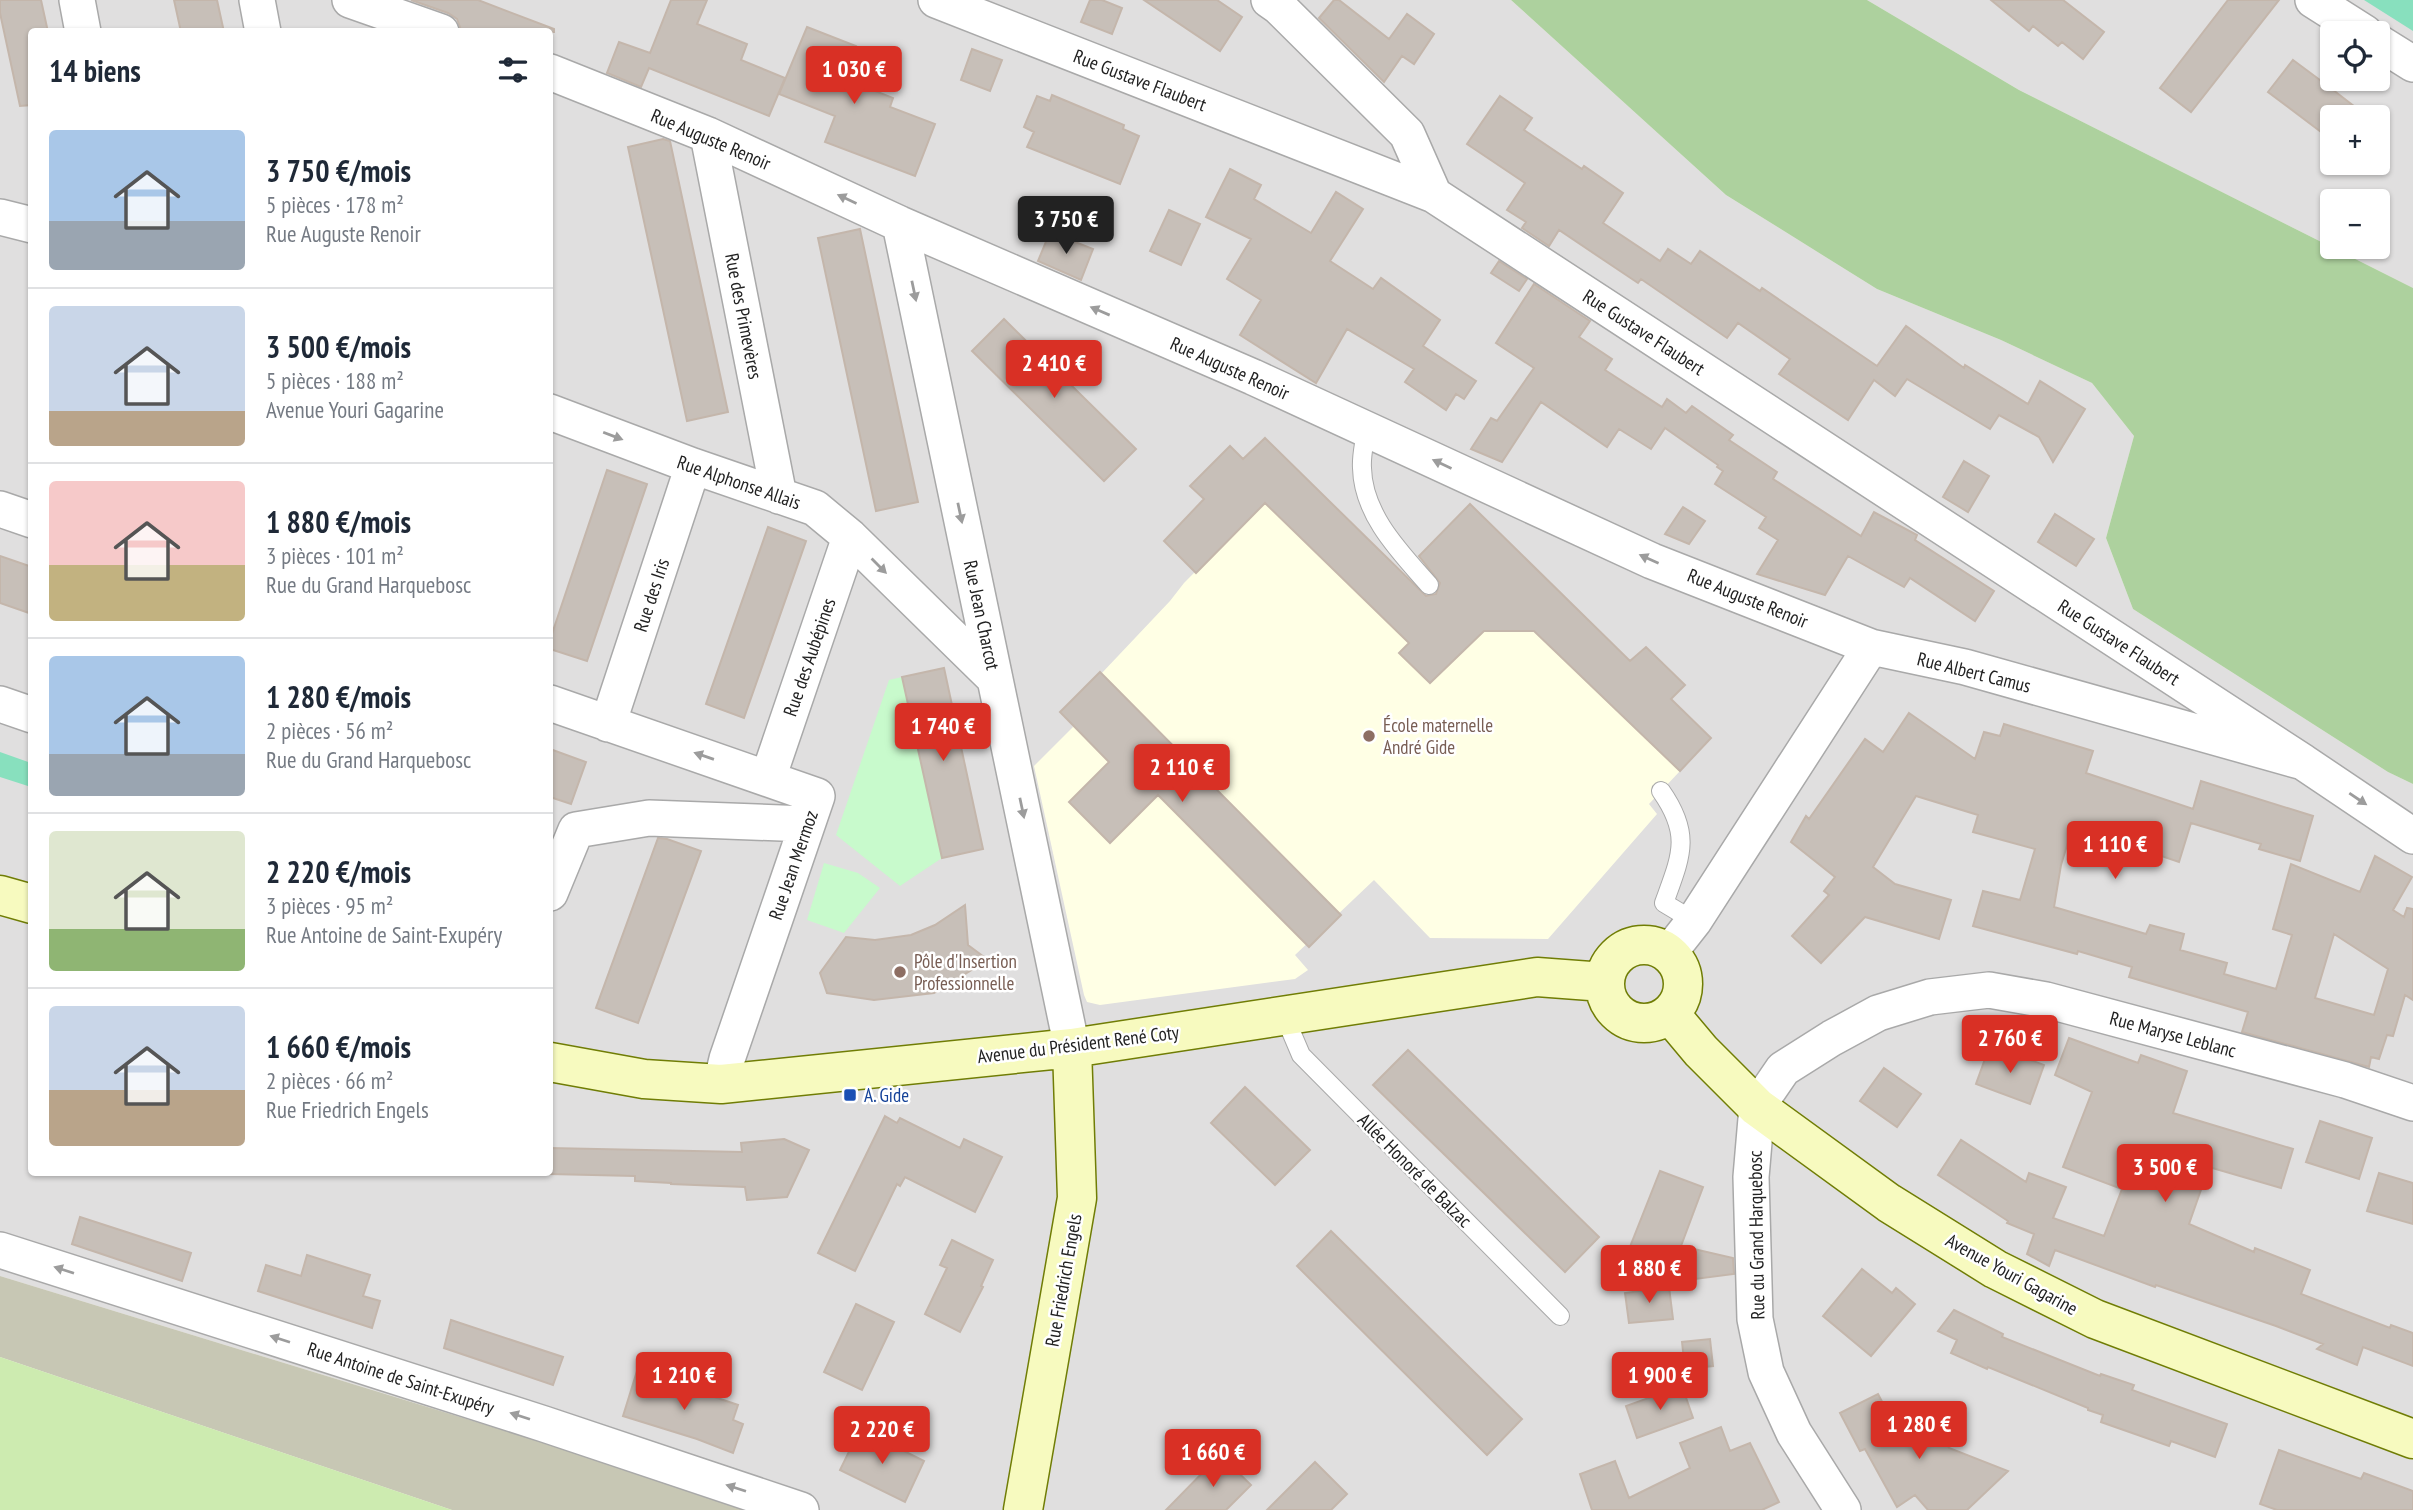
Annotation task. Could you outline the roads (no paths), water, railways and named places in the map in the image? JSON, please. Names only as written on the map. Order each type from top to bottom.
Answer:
[{"type":"street","points":[[76,0],[82,28]]},
{"type":"street","points":[[257,0],[262,28]]},
{"type":"street","points":[[350,0],[430,28]]},
{"type":"street","name":"Rue Gustave Flaubert","points":[[936,0],[1434,195],[2303,762]]},
{"type":"street","points":[[1269,0],[1407,134],[1434,195]]},
{"type":"street","points":[[2313,0],[2346,21]]},
{"type":"street","points":[[2390,50],[2413,64]]},
{"type":"street","name":"Rue Auguste Renoir","points":[[553,73],[709,135],[900,224],[1253,377],[1652,561],[1871,647]]},
{"type":"street","name":"Rue des Primevères","points":[[709,135],[779,496]]},
{"type":"street","points":[[0,218],[28,224]]},
{"type":"street","name":"Rue Jean Charcot","points":[[900,224],[1072,1048]]},
{"type":"street","name":"Rue Alphonse Allais","points":[[553,413],[693,466],[816,508],[850,537],[995,679]]},
{"type":"street","name":"Rue des Iris","points":[[608,724],[693,466]]},
{"type":"street","points":[[0,509],[28,519]]},
{"type":"street","name":"Rue des Aubépines","points":[[768,778],[850,537]]},
{"type":"street","points":[[1668,954],[1694,921],[1871,647]]},
{"type":"street","name":"Rue Albert Camus","points":[[1871,647],[1965,667],[2303,762],[2413,836]]},
{"type":"street","points":[[0,704],[28,714]]},
{"type":"street","name":"Rue Jean Mermoz","points":[[553,704],[817,796],[727,1059],[721,1084]]},
{"type":"street","points":[[553,886],[576,830],[649,818],[807,824]]},
{"type":"street","points":[[0,895],[28,903]]},
{"type":"street","points":[[1648,945],[1668,954],[1681,972],[1683,983],[1682,994],[1670,1014],[1649,1023],[1627,1020],[1610,1004],[1604,982],[1611,962],[1628,948],[1648,945]]},
{"type":"street","name":"Avenue du Président René Coty","points":[[553,1063],[644,1079],[721,1084],[1072,1048],[1538,977],[1604,982]]},
{"type":"street","name":"Rue Maryse Leblanc","points":[[1757,1107],[1783,1069],[1878,1013],[1930,997],[1989,990],[2046,1000],[2345,1080],[2413,1103]]},
{"type":"street","name":"Avenue Youri Gagarine","points":[[1670,1014],[1701,1051],[1757,1107],[1889,1203],[1995,1269],[2095,1319],[2413,1439]]},
{"type":"street","name":"Rue Friedrich Engels","points":[[1023,1510],[1077,1198],[1072,1048]]},
{"type":"street","name":"Rue du Grand Harquebosc","points":[[1757,1107],[1751,1177],[1755,1306],[1766,1372],[1794,1433],[1843,1510]]},
{"type":"street","name":"Rue Antoine de Saint-Exupéry","points":[[0,1250],[544,1424],[801,1510]]},
{"type":"lane","points":[[1366,429],[1361,466],[1365,494],[1390,540],[1429,585]]},
{"type":"lane","points":[[1661,791],[1676,811],[1682,840],[1677,866],[1664,903],[1694,921]]},
{"type":"lane","name":"Allée Honoré de Balzac","points":[[1284,1015],[1301,1055],[1559,1316]]},
{"type":"place","name":"École maternelle André Gide","points":[[1369,736]]},
{"type":"place","name":"Pôle d'Insertion Professionnelle","points":[[900,972]]},
{"type":"place","name":"A. Gide","points":[[850,1095]]}]
